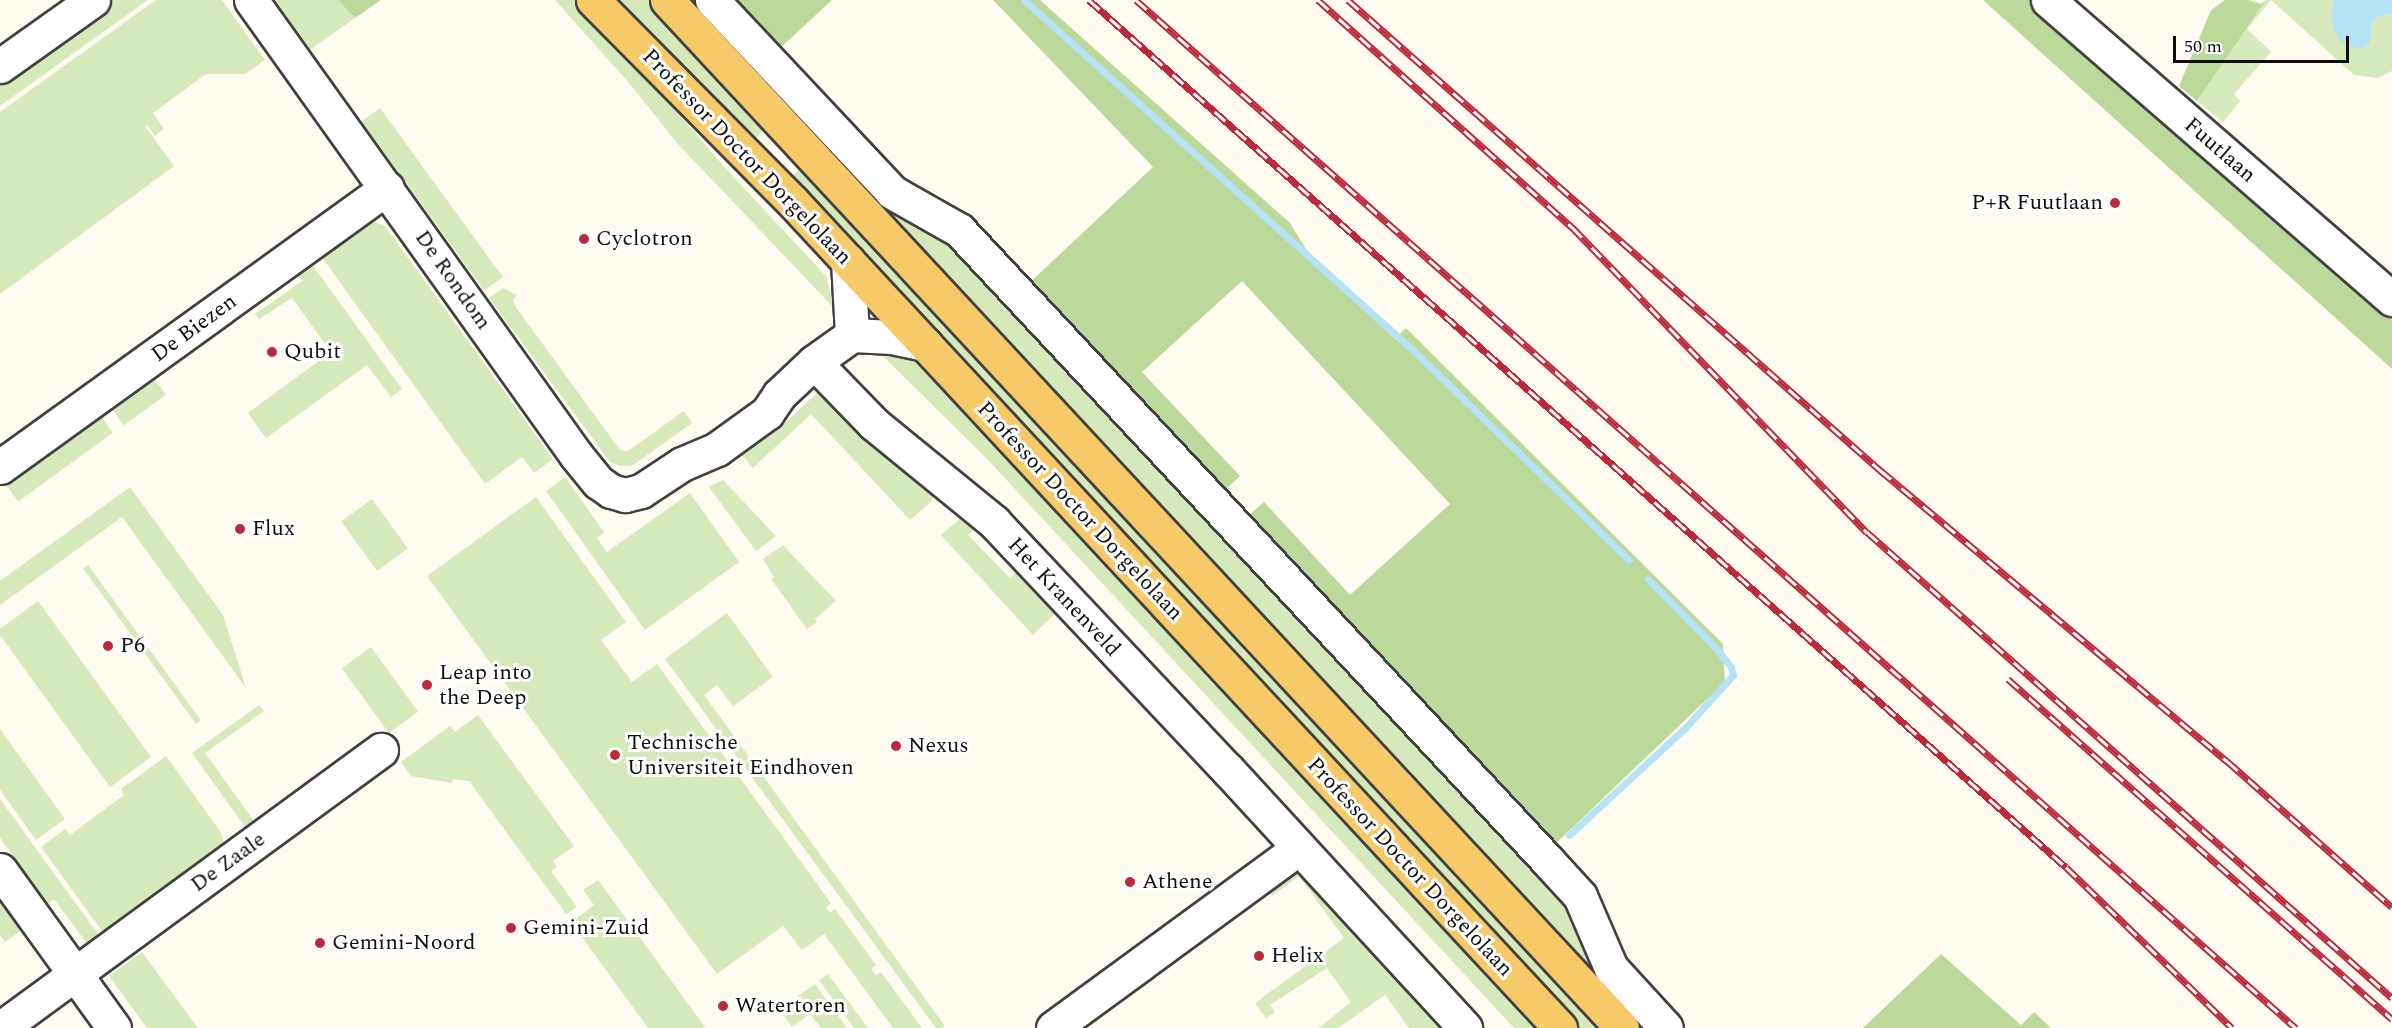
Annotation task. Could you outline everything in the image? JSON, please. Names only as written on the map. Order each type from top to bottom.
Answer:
[{"type":"main road","name":"Professor Doctor Dorgelolaan","points":[[593,0],[713,119],[848,261],[1560,1028]]},
{"type":"main road","name":"Professor Doctor Dorgelolaan","points":[[667,0],[1622,1028]]},
{"type":"street","points":[[0,66],[93,0]]},
{"type":"street","name":"De Rondom","points":[[250,0],[598,482],[618,494],[633,494],[682,464],[704,440],[749,408],[779,395],[813,362],[852,335]]},
{"type":"street","points":[[712,0],[892,192],[959,230],[1547,860],[1580,896],[1611,968],[1666,1028]]},
{"type":"street","name":"Fuutlaan","points":[[2048,0],[2392,299]]},
{"type":"street","name":"De Biezen","points":[[0,467],[387,188]]},
{"type":"street","points":[[848,261],[852,335],[892,337],[925,344]]},
{"type":"street","name":"Het Kranenveld","points":[[813,362],[874,424],[994,522],[1227,769],[1298,849],[1465,1028]]},
{"type":"street","name":"De Zaale","points":[[1,1028],[381,750]]},
{"type":"street","points":[[1053,1028],[1298,849]]},
{"type":"street","points":[[0,870],[114,1028]]},
{"type":"green space","points":[[113,0],[148,0],[0,106],[0,82]]},
{"type":"green space","points":[[156,0],[222,0],[265,60],[245,74],[206,74],[153,113],[164,129],[155,136],[147,125],[145,126],[174,166],[0,294],[0,112]]},
{"type":"green space","points":[[275,0],[338,0],[355,18],[310,50]]},
{"type":"green space","points":[[338,0],[381,0],[355,18]]},
{"type":"green space","points":[[555,0],[579,0],[729,172],[826,276],[834,308],[677,143],[630,84]]},
{"type":"green space","points":[[610,0],[650,0],[766,125],[765,129],[754,140]]},
{"type":"green space","points":[[684,0],[702,0],[953,237],[1564,892],[1644,1028],[1424,788]]},
{"type":"green space","points":[[729,0],[832,0],[777,51]]},
{"type":"green space","points":[[993,0],[1040,0],[1290,223],[1317,267],[1395,339],[1406,328],[1723,644],[1725,682],[1551,848],[1244,520],[1264,502],[1350,595],[1450,504],[1242,281],[1142,372],[1240,476],[1220,495],[1026,286],[1153,167]]},
{"type":"green space","points":[[1983,0],[2041,0],[2392,320],[2392,369]]},
{"type":"green space","points":[[2225,0],[2248,0],[2261,4],[2266,0],[2197,101],[2179,86],[2211,10]]},
{"type":"green space","points":[[2266,0],[2271,0],[2247,29],[2271,52],[2234,94],[2240,101],[2223,122],[2197,101]]},
{"type":"green space","points":[[2271,0],[2334,0],[2331,9],[2370,42],[2373,21],[2380,16],[2392,14],[2392,71],[2377,78],[2354,75]]},
{"type":"green space","points":[[380,108],[503,277],[484,291],[361,122]]},
{"type":"green space","points":[[801,168],[1604,1028],[1577,1028],[791,183],[791,177]]},
{"type":"green space","points":[[372,220],[385,226],[553,459],[534,473],[522,457],[485,484],[321,256]]},
{"type":"green space","points":[[311,263],[402,389],[391,397],[367,365],[266,438],[248,413],[331,352],[292,298],[259,319],[255,314],[302,281],[297,274]]},
{"type":"green space","points":[[503,288],[517,295],[513,300],[515,306],[620,450],[628,451],[684,411],[692,423],[632,466],[620,466],[610,462],[489,298]]},
{"type":"green space","points":[[898,354],[912,359],[925,368],[1542,1028],[1514,1028],[989,461],[882,355]]},
{"type":"green space","points":[[153,377],[166,395],[124,425],[111,408]]},
{"type":"green space","points":[[819,391],[871,446],[876,446],[933,491],[931,502],[910,520],[811,414],[753,468],[741,454],[783,425]]},
{"type":"green space","points":[[100,415],[113,433],[18,502],[5,484]]},
{"type":"green space","points":[[565,477],[604,532],[597,538],[607,552],[690,493],[739,562],[645,630],[546,491]]},
{"type":"green space","points":[[723,480],[776,536],[756,551],[709,487]]},
{"type":"green space","points":[[130,487],[223,615],[246,688],[122,517],[0,605],[0,581]]},
{"type":"green space","points":[[536,497],[626,622],[601,640],[632,682],[657,664],[831,903],[826,907],[830,913],[835,909],[876,965],[871,969],[876,975],[881,972],[922,1028],[893,1028],[824,934],[802,950],[783,926],[717,974],[427,576]]},
{"type":"green space","points":[[372,499],[408,548],[377,571],[341,521]]},
{"type":"green space","points":[[963,516],[981,522],[968,535],[1010,578],[1023,566],[1059,610],[1033,635],[941,535]]},
{"type":"green space","points":[[783,545],[836,601],[815,619],[817,622],[807,629],[771,579],[774,577],[763,559]]},
{"type":"green space","points":[[88,565],[201,720],[196,724],[83,569]]},
{"type":"green space","points":[[38,601],[151,757],[110,787],[0,635],[0,629]]},
{"type":"green space","points":[[727,613],[773,677],[733,706],[717,685],[704,695],[945,1026],[942,1028],[936,1028],[665,659]]},
{"type":"green space","points":[[371,647],[418,712],[389,733],[342,668]]},
{"type":"green space","points":[[259,705],[264,711],[205,753],[259,828],[250,834],[192,753]]},
{"type":"green space","points":[[478,715],[574,846],[553,861],[557,867],[551,871],[577,907],[566,914],[469,781],[453,779],[452,783],[411,776],[401,762],[450,726],[455,732]]},
{"type":"green space","points":[[0,729],[65,819],[36,840],[0,790]]},
{"type":"green space","points":[[166,756],[222,834],[224,847],[107,938],[41,847],[65,829],[70,835],[124,795],[121,789]]},
{"type":"green space","points":[[0,799],[103,941],[91,949],[54,899],[48,904],[18,875],[19,864],[0,838]]},
{"type":"green space","points":[[1299,867],[1451,1028],[1409,1028],[1385,995],[1338,1028],[1319,1028],[1351,1002],[1327,968],[1270,1005],[1275,1012],[1266,1018],[1255,1003],[1344,938],[1299,876],[1272,896],[1263,885]]},
{"type":"green space","points":[[598,880],[705,1027],[648,1028],[571,922],[594,905],[583,890]]},
{"type":"green space","points":[[0,888],[22,930],[5,942],[0,935]]},
{"type":"green space","points":[[142,952],[198,1028],[147,1028],[109,976]]},
{"type":"green space","points":[[1941,954],[2021,1025],[2034,1012],[2051,1028],[1863,1028]]},
{"type":"green space","points":[[828,974],[868,1028],[854,1028],[819,980]]},
{"type":"green space","points":[[815,984],[847,1028],[821,1028],[810,1014],[792,1027],[779,1009]]},
{"type":"water","points":[[2334,0],[2392,0],[2392,14],[2380,16],[2373,21],[2370,42],[2364,48],[2351,47],[2340,41],[2333,28],[2331,9]]},
{"type":"waterway","points":[[1024,0],[1415,352],[1629,560]]},
{"type":"waterway","points":[[1569,835],[1686,727],[1733,675],[1731,667],[1713,645],[1648,579]]},
{"type":"railway","points":[[1089,0],[2066,867],[2232,1028]]},
{"type":"railway","points":[[1136,0],[2296,1028]]},
{"type":"railway","points":[[1318,0],[1572,227],[1867,532],[2392,998]]},
{"type":"railway","points":[[1348,0],[1880,470],[2227,761],[2392,907]]},
{"type":"railway","points":[[2008,679],[2392,1019]]},
{"type":"place","name":"P+R Fuutlaan","points":[[2115,203]]},
{"type":"place","name":"Cyclotron","points":[[584,239]]},
{"type":"place","name":"Qubit","points":[[272,352]]},
{"type":"place","name":"Flux","points":[[240,529]]},
{"type":"place","name":"P6","points":[[108,646]]},
{"type":"place","name":"Leap into the Deep","points":[[427,685]]},
{"type":"place","name":"Nexus","points":[[896,746]]},
{"type":"place","name":"Technische Universiteit Eindhoven","points":[[615,755]]},
{"type":"place","name":"Athene","points":[[1130,882]]},
{"type":"place","name":"Gemini-Zuid","points":[[511,928]]},
{"type":"place","name":"Gemini-Noord","points":[[320,943]]},
{"type":"place","name":"Helix","points":[[1259,956]]},
{"type":"place","name":"Watertoren","points":[[723,1006]]}]
